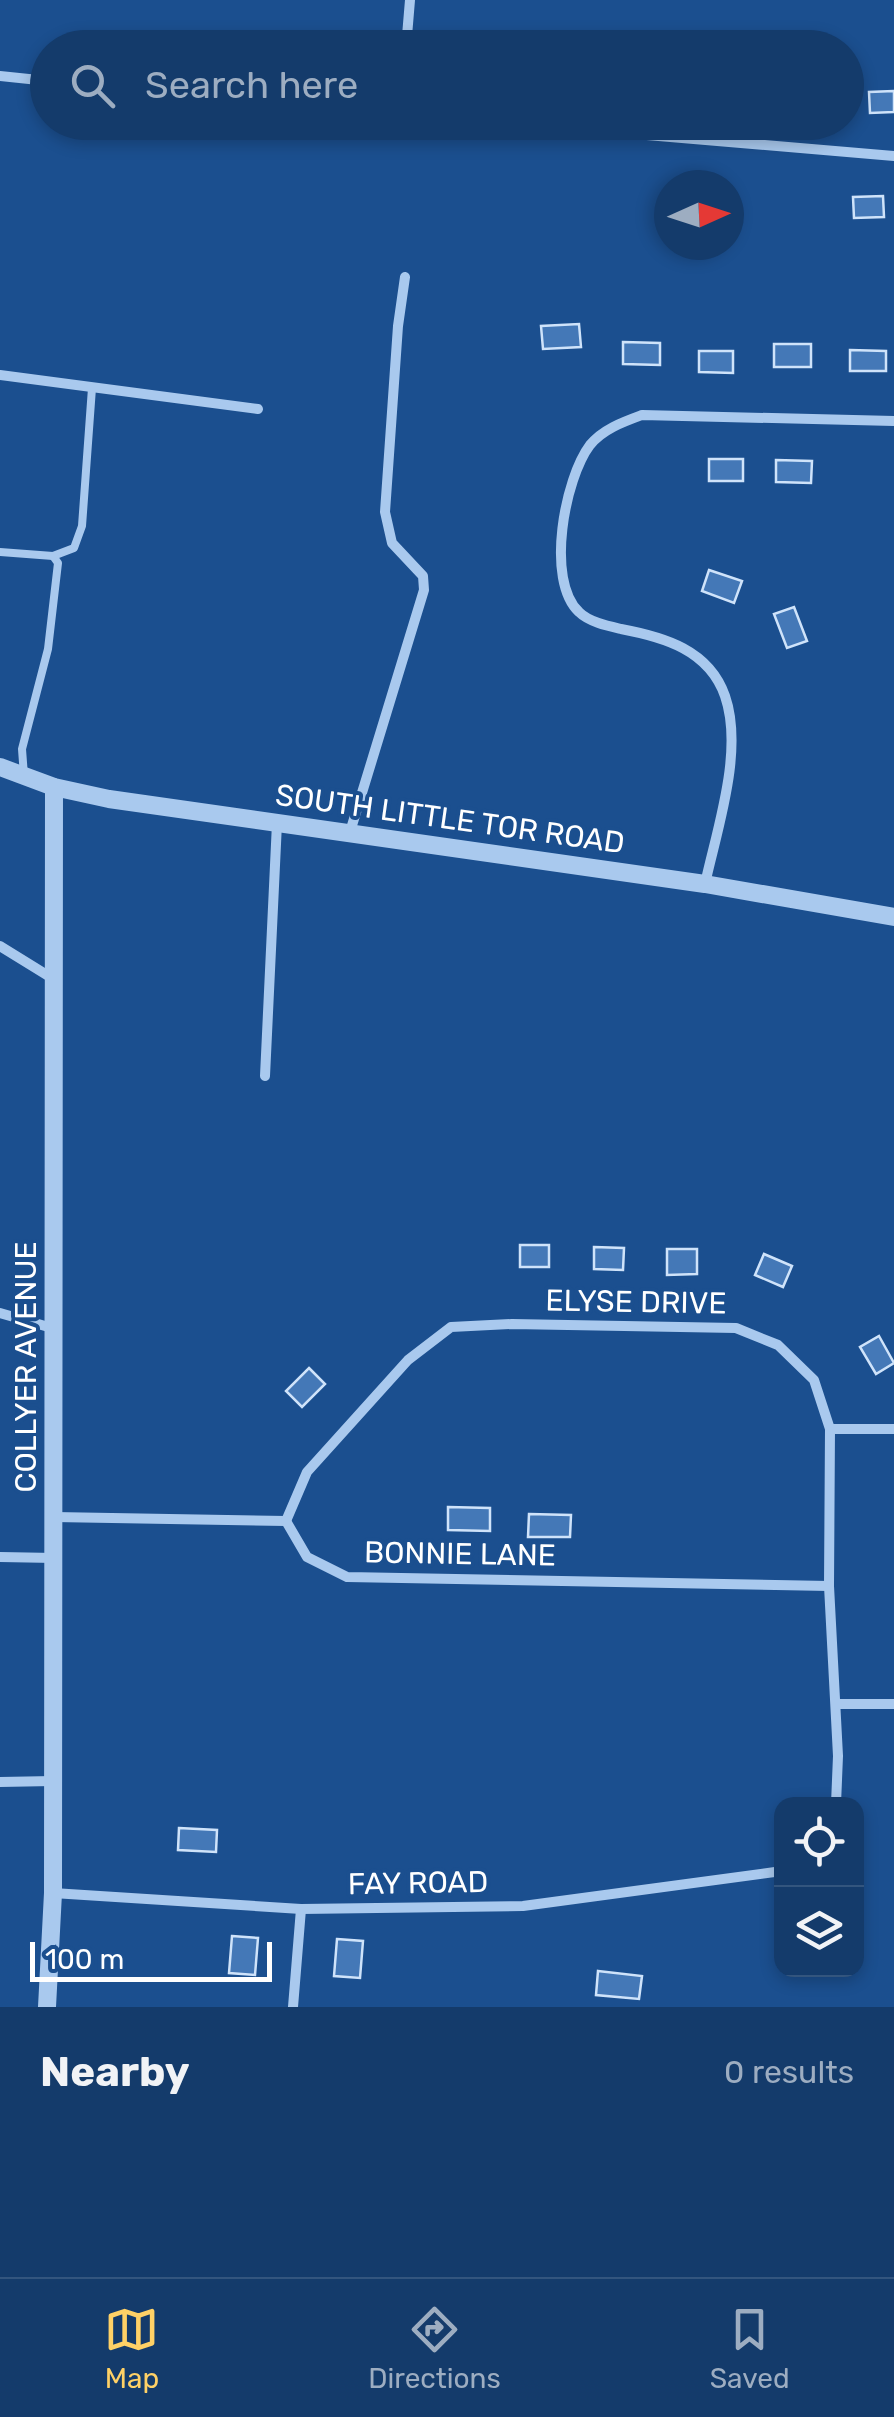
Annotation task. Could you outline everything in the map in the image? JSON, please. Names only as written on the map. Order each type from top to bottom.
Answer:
[{"type":"street","points":[[408,30],[410,0]]},
{"type":"street","points":[[0,76],[30,78]]},
{"type":"street","points":[[706,140],[894,156]]},
{"type":"street","points":[[350,832],[424,590],[422,576],[392,543],[384,512],[405,277]]},
{"type":"street","points":[[0,375],[258,410]]},
{"type":"street","points":[[706,884],[731,748],[732,729],[724,693],[708,667],[685,647],[658,636],[604,625],[579,612],[567,592],[561,569],[565,511],[576,466],[592,442],[616,424],[642,415],[894,422]]},
{"type":"street","name":"SOUTH LITTLE TOR ROAD","points":[[0,767],[54,787],[109,799],[706,884],[894,917]]},
{"type":"street","name":"COLLYER AVENUE","points":[[47,2007],[53,1893],[54,787]]},
{"type":"street","points":[[265,1076],[277,822]]},
{"type":"street","points":[[0,946],[56,980]]},
{"type":"street","points":[[0,1313],[52,1328]]},
{"type":"street","name":"ELYSE DRIVE","points":[[286,1521],[307,1472],[408,1360],[451,1327],[512,1324],[736,1328],[778,1345],[814,1380],[830,1430],[836,1797]]},
{"type":"street","points":[[830,1430],[894,1430]]},
{"type":"street","points":[[54,1516],[286,1521]]},
{"type":"street","name":"BONNIE LANE","points":[[286,1521],[307,1557],[347,1577],[830,1586]]},
{"type":"street","points":[[0,1557],[54,1558]]},
{"type":"street","points":[[836,1704],[894,1704]]},
{"type":"street","points":[[0,1782],[52,1782]]},
{"type":"street","name":"FAY ROAD","points":[[53,1893],[302,1909],[524,1906],[774,1872]]},
{"type":"street","points":[[293,2007],[302,1909]]},
{"type":"lane","points":[[0,552],[53,556],[74,548],[82,526],[92,388]]},
{"type":"lane","points":[[24,776],[22,749],[26,723],[48,650],[58,562],[53,556]]},
{"type":"building","points":[[894,91],[894,112],[870,113],[869,92]]},
{"type":"building","points":[[883,196],[884,217],[854,218],[853,197]]},
{"type":"building","points":[[579,324],[581,347],[543,349],[541,326]]},
{"type":"building","points":[[623,342],[660,343],[660,365],[623,364]]},
{"type":"building","points":[[774,344],[811,344],[811,367],[774,367]]},
{"type":"building","points":[[850,350],[886,351],[886,371],[850,371]]},
{"type":"building","points":[[699,351],[733,351],[733,373],[699,372]]},
{"type":"building","points":[[709,459],[743,459],[743,481],[709,481]]},
{"type":"building","points":[[776,460],[812,461],[811,483],[776,482]]},
{"type":"building","points":[[709,570],[742,581],[734,603],[702,591]]},
{"type":"building","points":[[794,607],[807,641],[787,648],[774,614]]},
{"type":"building","points":[[520,1245],[549,1245],[549,1267],[520,1267]]},
{"type":"building","points":[[594,1247],[624,1248],[623,1270],[594,1269]]},
{"type":"building","points":[[667,1249],[697,1249],[697,1274],[667,1275]]},
{"type":"building","points":[[764,1254],[792,1266],[783,1287],[755,1275]]},
{"type":"building","points":[[879,1336],[894,1363],[876,1374],[860,1347]]},
{"type":"building","points":[[309,1368],[325,1384],[302,1407],[286,1391]]},
{"type":"building","points":[[448,1507],[490,1508],[490,1531],[448,1530]]},
{"type":"building","points":[[529,1514],[571,1515],[570,1537],[528,1537]]},
{"type":"building","points":[[179,1828],[217,1830],[216,1852],[178,1850]]},
{"type":"building","points":[[232,1936],[258,1938],[255,1975],[229,1973]]},
{"type":"building","points":[[337,1939],[363,1941],[360,1978],[334,1976]]},
{"type":"building","points":[[598,1971],[642,1976],[639,1999],[596,1995]]}]
